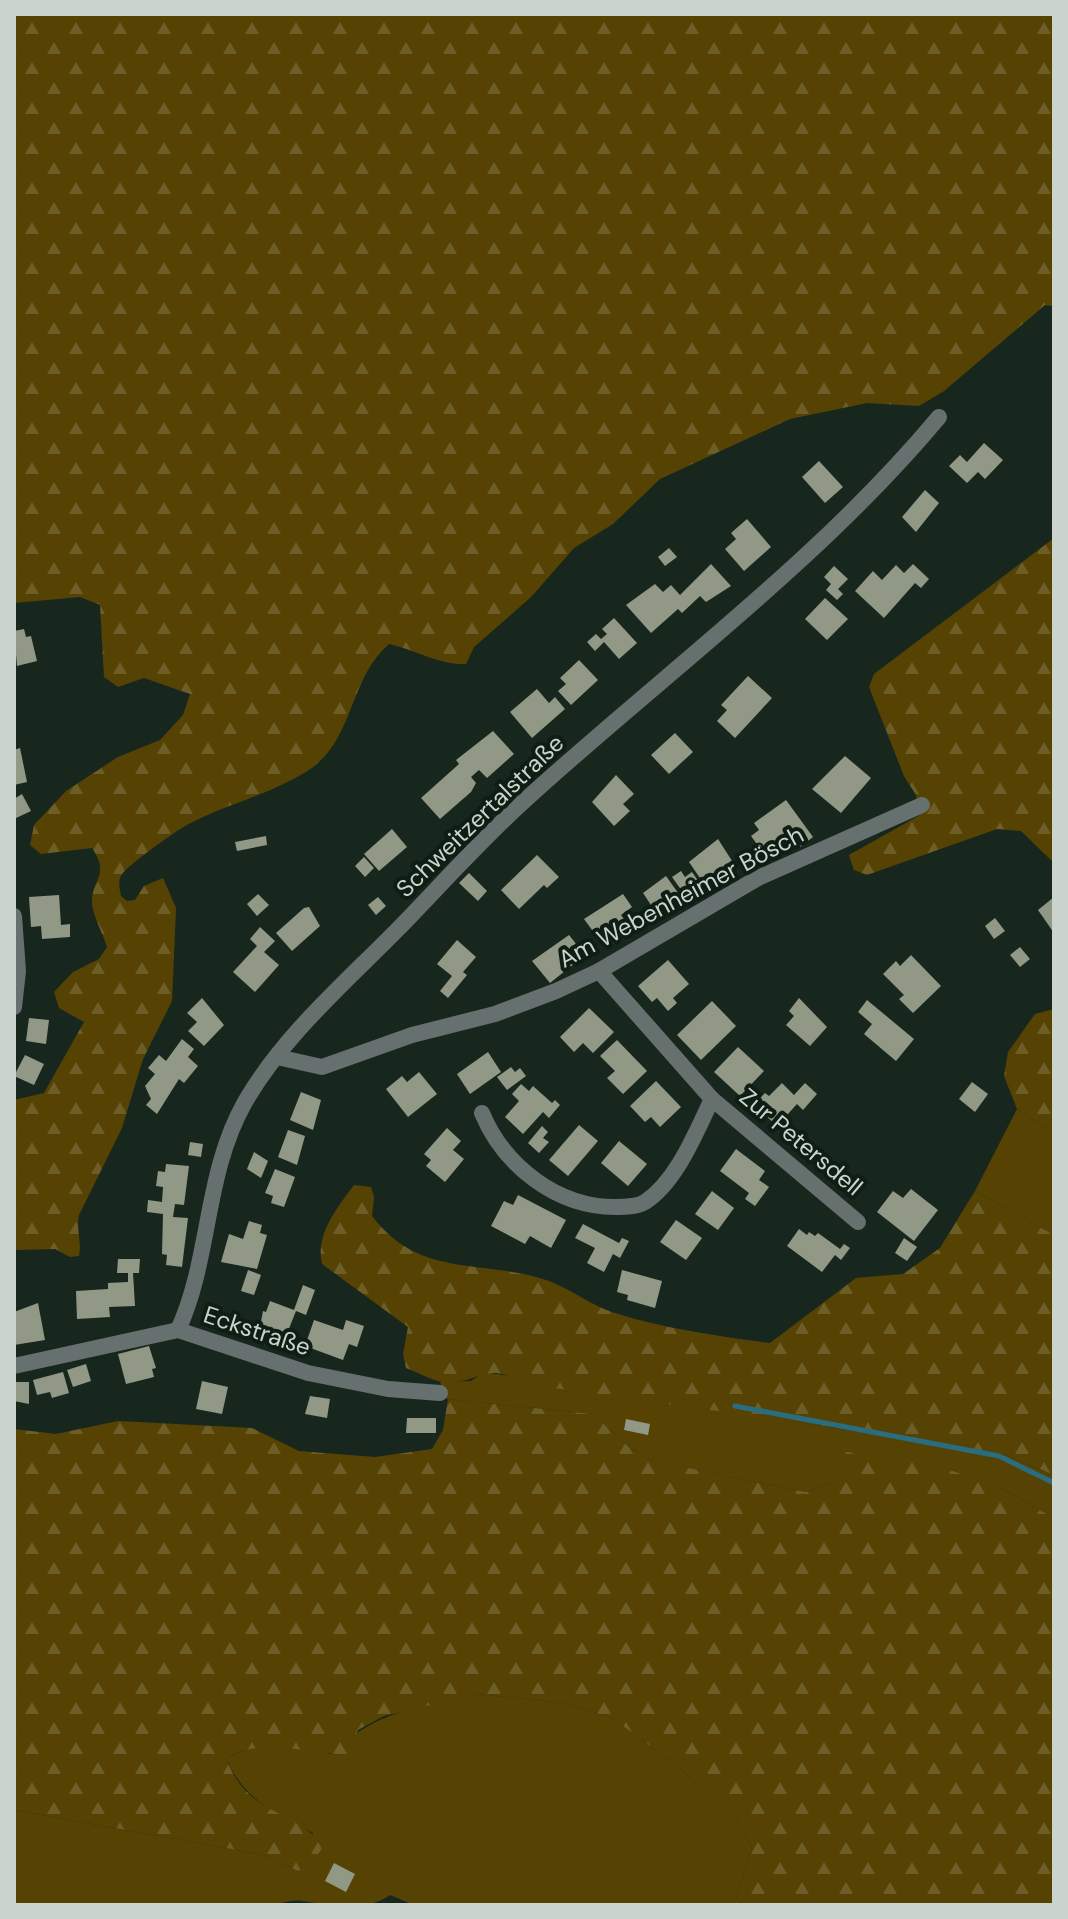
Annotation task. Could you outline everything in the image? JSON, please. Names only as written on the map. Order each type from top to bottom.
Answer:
[{"type":"street","name":"Schweitzertalstraße","points":[[178,1330],[194,1288],[207,1217],[228,1139],[245,1102],[305,1023],[521,804],[847,517],[898,466],[939,417]]},
{"type":"street","name":"Am Webenheimer Bösch","points":[[277,1057],[322,1067],[412,1035],[495,1014],[599,971],[758,878],[922,805]]},
{"type":"street","points":[[14,916],[18,971],[14,1007]]},
{"type":"street","name":"Zur Petersdell","points":[[599,971],[712,1099],[858,1222]]},
{"type":"street","name":"Zur Petersdell","points":[[482,1113],[504,1149],[546,1189],[601,1207],[624,1207],[642,1204],[657,1193],[697,1131],[712,1099]]},
{"type":"street","name":"Eckstraße","points":[[14,1366],[178,1330],[308,1373],[388,1389],[440,1393]]},
{"type":"green space","points":[[14,14],[1054,14],[1054,306],[1045,305],[944,391],[919,406],[867,403],[790,419],[660,479],[613,524],[574,548],[531,597],[474,647],[466,664],[437,660],[389,644],[365,675],[342,729],[321,761],[280,786],[186,825],[124,872],[119,887],[121,896],[127,901],[135,900],[144,886],[163,878],[176,908],[172,1001],[143,1059],[122,1128],[79,1215],[79,1256],[70,1257],[55,1249],[14,1250],[14,1100],[44,1093],[84,1022],[59,1008],[54,992],[73,972],[99,959],[107,947],[92,903],[100,865],[92,848],[41,854],[30,845],[34,825],[66,791],[118,757],[160,740],[183,715],[190,694],[144,678],[118,687],[104,677],[100,605],[80,597],[14,603]]},
{"type":"green space","points":[[1054,538],[1054,863],[1021,831],[997,829],[867,875],[854,870],[849,855],[920,815],[916,795],[904,776],[869,687],[874,674]]},
{"type":"green space","points":[[1054,1009],[1054,1133],[1017,1109],[1004,1076],[1008,1052],[1035,1014]]},
{"type":"green space","points":[[1017,1109],[1054,1133],[1054,1235],[975,1191]]},
{"type":"green space","points":[[354,1185],[371,1187],[374,1197],[372,1216],[391,1236],[411,1250],[432,1259],[549,1281],[607,1310],[634,1319],[770,1343],[856,1278],[903,1274],[940,1248],[975,1191],[1054,1235],[1054,1475],[1006,1455],[909,1438],[519,1383],[499,1373],[454,1382],[429,1378],[406,1368],[403,1354],[408,1327],[322,1264],[325,1232]]},
{"type":"green space","points":[[484,1372],[1006,1455],[1054,1475],[1054,1518],[997,1486],[832,1483],[806,1492],[654,1461],[630,1448],[593,1414],[447,1399],[440,1382],[471,1381]]},
{"type":"green space","points":[[448,1399],[593,1414],[630,1448],[655,1461],[806,1492],[832,1483],[846,1452],[911,1457],[997,1486],[1054,1518],[1054,1905],[734,1905],[752,1847],[733,1814],[676,1765],[612,1718],[565,1703],[477,1694],[384,1716],[358,1730],[348,1754],[271,1747],[256,1748],[226,1758],[235,1777],[258,1801],[298,1824],[324,1845],[311,1865],[298,1871],[264,1855],[14,1810],[14,1429],[56,1434],[118,1421],[252,1428],[299,1451],[375,1457],[432,1449],[443,1430]]},
{"type":"green space","points":[[477,1694],[565,1703],[612,1718],[676,1765],[733,1814],[752,1847],[734,1905],[414,1905],[390,1895],[359,1906],[298,1901],[270,1905],[14,1905],[14,1810],[264,1855],[298,1871],[313,1833],[273,1811],[251,1794],[241,1784],[226,1758],[264,1747],[291,1747],[331,1754],[382,1719]]},
{"type":"building","points":[[984,443],[1003,460],[985,479],[978,472],[967,483],[949,466],[960,455],[967,462]]},
{"type":"building","points":[[819,461],[843,487],[825,503],[802,477]]},
{"type":"building","points":[[925,490],[939,503],[916,532],[902,517]]},
{"type":"building","points":[[747,519],[771,547],[744,571],[725,549],[736,539],[731,533]]},
{"type":"building","points":[[669,548],[677,557],[665,566],[658,557]]},
{"type":"building","points":[[711,564],[731,586],[706,602],[700,596],[682,613],[678,609],[651,633],[626,605],[655,584],[663,592],[671,585],[680,595]]},
{"type":"building","points":[[913,564],[929,579],[921,588],[915,583],[884,618],[855,591],[873,571],[882,580],[896,565],[904,573]]},
{"type":"building","points":[[834,566],[848,579],[838,589],[843,594],[837,600],[826,590],[831,584],[824,577]]},
{"type":"building","points":[[825,598],[848,619],[827,640],[805,619]]},
{"type":"building","points":[[614,618],[637,643],[619,659],[604,642],[595,651],[587,642],[596,634],[601,639],[607,634],[602,629]]},
{"type":"building","points":[[24,629],[26,637],[31,636],[37,661],[17,666],[14,631]]},
{"type":"building","points":[[579,660],[598,680],[571,705],[558,691],[566,684],[560,678]]},
{"type":"building","points":[[748,676],[772,698],[735,738],[717,721],[727,710],[721,705]]},
{"type":"building","points":[[537,689],[549,703],[555,697],[565,709],[532,738],[510,712]]},
{"type":"building","points":[[493,731],[514,754],[487,778],[479,770],[471,777],[476,783],[471,792],[440,819],[421,798],[459,764],[456,760]]},
{"type":"building","points":[[675,733],[693,752],[669,774],[651,755]]},
{"type":"building","points":[[20,748],[27,782],[14,785],[14,750]]},
{"type":"building","points":[[845,756],[871,778],[841,813],[812,789]]},
{"type":"building","points":[[616,775],[634,794],[623,804],[630,811],[614,826],[592,802]]},
{"type":"building","points":[[22,794],[31,811],[14,819],[14,799]]},
{"type":"building","points":[[786,800],[813,837],[800,847],[791,835],[773,849],[770,845],[762,851],[751,836],[759,830],[754,823]]},
{"type":"building","points":[[392,829],[407,847],[379,871],[364,854]]},
{"type":"building","points":[[266,836],[267,845],[237,851],[235,842]]},
{"type":"building","points":[[718,839],[734,864],[704,884],[689,862]]},
{"type":"building","points":[[537,855],[559,877],[547,888],[544,885],[519,909],[501,890]]},
{"type":"building","points":[[364,857],[374,868],[365,877],[355,866]]},
{"type":"building","points":[[681,871],[685,877],[692,872],[701,885],[682,891],[672,877]]},
{"type":"building","points":[[469,873],[487,891],[478,901],[459,883]]},
{"type":"building","points":[[666,876],[681,897],[657,914],[643,893]]},
{"type":"building","points":[[258,894],[269,905],[257,916],[247,904]]},
{"type":"building","points":[[623,894],[632,907],[621,915],[632,930],[606,949],[584,919]]},
{"type":"building","points":[[59,895],[61,925],[70,924],[70,937],[42,939],[41,926],[31,927],[29,897]]},
{"type":"building","points":[[378,897],[386,906],[376,915],[368,905]]},
{"type":"building","points":[[1054,897],[1054,933],[1038,910]]},
{"type":"building","points":[[309,907],[320,926],[292,951],[276,933]]},
{"type":"building","points":[[995,918],[1005,931],[994,939],[985,926]]},
{"type":"building","points":[[260,927],[275,941],[264,952],[279,965],[255,992],[233,972],[257,946],[250,939]]},
{"type":"building","points":[[569,935],[585,955],[550,983],[532,961]]},
{"type":"building","points":[[457,940],[476,957],[463,972],[467,975],[448,998],[440,991],[452,976],[437,964]]},
{"type":"building","points":[[1020,947],[1030,959],[1020,967],[1010,955]]},
{"type":"building","points":[[911,955],[941,986],[913,1013],[899,999],[904,995],[883,974],[896,961],[900,966]]},
{"type":"building","points":[[668,960],[689,984],[673,998],[677,1003],[668,1011],[657,998],[652,1002],[638,986]]},
{"type":"building","points":[[202,998],[224,1025],[204,1046],[188,1031],[197,1022],[187,1013]]},
{"type":"building","points":[[799,998],[827,1027],[810,1046],[786,1025],[794,1016],[789,1011]]},
{"type":"building","points":[[867,1000],[914,1039],[896,1061],[864,1034],[872,1024],[858,1012]]},
{"type":"building","points":[[712,1001],[736,1026],[701,1060],[677,1035]]},
{"type":"building","points":[[589,1008],[614,1032],[593,1053],[583,1043],[574,1052],[560,1037]]},
{"type":"building","points":[[29,1018],[49,1020],[46,1044],[26,1041]]},
{"type":"building","points":[[182,1039],[194,1049],[188,1057],[198,1066],[184,1083],[179,1079],[157,1114],[146,1105],[151,1099],[145,1086],[155,1074],[148,1068],[159,1055],[166,1061]]},
{"type":"building","points":[[617,1040],[647,1071],[623,1094],[607,1078],[615,1071],[600,1056]]},
{"type":"building","points":[[738,1047],[764,1071],[740,1096],[714,1072]]},
{"type":"building","points":[[488,1052],[501,1072],[470,1094],[457,1074]]},
{"type":"building","points":[[25,1055],[44,1064],[34,1085],[14,1076]]},
{"type":"building","points":[[511,1067],[515,1072],[520,1068],[526,1076],[507,1090],[497,1077]]},
{"type":"building","points":[[419,1072],[437,1094],[408,1117],[386,1089],[402,1076],[407,1082]]},
{"type":"building","points":[[656,1081],[681,1107],[660,1127],[651,1117],[645,1122],[630,1106]]},
{"type":"building","points":[[972,1082],[988,1094],[975,1112],[959,1099]]},
{"type":"building","points":[[782,1083],[794,1095],[805,1083],[817,1094],[803,1110],[797,1104],[777,1126],[754,1105],[765,1093],[769,1096]]},
{"type":"building","points":[[521,1084],[529,1091],[533,1086],[552,1103],[555,1100],[560,1105],[549,1118],[543,1112],[523,1134],[505,1117],[519,1101],[512,1094]]},
{"type":"building","points":[[301,1092],[321,1100],[313,1130],[290,1120]]},
{"type":"building","points":[[579,1125],[598,1141],[568,1176],[549,1160]]},
{"type":"building","points":[[542,1126],[548,1132],[543,1138],[549,1142],[539,1153],[528,1143]]},
{"type":"building","points":[[447,1128],[461,1141],[453,1150],[464,1159],[445,1182],[426,1166],[431,1160],[424,1154]]},
{"type":"building","points":[[288,1130],[305,1136],[297,1165],[278,1157]]},
{"type":"building","points":[[619,1141],[647,1164],[628,1186],[601,1163]]},
{"type":"building","points":[[190,1142],[203,1144],[201,1157],[188,1155]]},
{"type":"building","points":[[736,1149],[765,1171],[759,1180],[769,1187],[755,1206],[745,1199],[749,1193],[720,1171]]},
{"type":"building","points":[[254,1152],[268,1161],[261,1178],[247,1169]]},
{"type":"building","points":[[166,1164],[189,1166],[184,1205],[175,1204],[173,1217],[188,1218],[182,1267],[166,1265],[167,1255],[162,1254],[163,1214],[147,1212],[148,1200],[162,1202],[163,1187],[156,1186],[158,1171],[165,1172]]},
{"type":"building","points":[[275,1169],[295,1177],[284,1207],[271,1203],[273,1196],[265,1193]]},
{"type":"building","points":[[911,1189],[938,1210],[914,1241],[877,1212],[893,1191],[903,1198]]},
{"type":"building","points":[[712,1191],[734,1208],[718,1230],[695,1214]]},
{"type":"building","points":[[518,1195],[566,1220],[551,1248],[530,1236],[525,1244],[491,1226],[504,1201],[513,1205]]},
{"type":"building","points":[[676,1220],[702,1238],[686,1260],[660,1242]]},
{"type":"building","points":[[249,1221],[262,1225],[260,1233],[267,1235],[257,1269],[221,1262],[229,1234],[243,1239]]},
{"type":"building","points":[[583,1224],[619,1243],[622,1238],[629,1241],[620,1258],[613,1254],[604,1272],[587,1263],[595,1248],[575,1238]]},
{"type":"building","points":[[799,1229],[807,1235],[809,1232],[815,1236],[818,1233],[840,1249],[844,1244],[850,1248],[841,1260],[835,1255],[822,1272],[787,1246]]},
{"type":"building","points":[[904,1238],[917,1247],[907,1261],[895,1253]]},
{"type":"building","points":[[118,1259],[140,1259],[139,1273],[133,1273],[135,1306],[109,1307],[110,1317],[77,1319],[76,1291],[108,1289],[108,1283],[128,1282],[128,1273],[117,1273]]},
{"type":"building","points":[[248,1270],[261,1275],[254,1295],[241,1291]]},
{"type":"building","points":[[622,1270],[662,1281],[655,1308],[627,1300],[628,1295],[617,1292]]},
{"type":"building","points":[[303,1285],[315,1290],[306,1315],[296,1311],[286,1336],[260,1327],[263,1311],[266,1312],[270,1301],[294,1310]]},
{"type":"building","points":[[38,1303],[45,1340],[14,1345],[14,1312]]},
{"type":"building","points":[[314,1320],[343,1330],[346,1320],[364,1326],[357,1347],[349,1344],[343,1360],[305,1346]]},
{"type":"building","points":[[149,1346],[156,1368],[152,1369],[154,1377],[126,1384],[118,1354]]},
{"type":"building","points":[[86,1364],[91,1381],[73,1387],[67,1370]]},
{"type":"building","points":[[63,1372],[69,1393],[52,1398],[50,1392],[37,1395],[33,1380]]},
{"type":"building","points":[[202,1381],[228,1387],[222,1414],[196,1409]]},
{"type":"building","points":[[14,1382],[29,1382],[29,1404],[14,1401]]},
{"type":"building","points":[[310,1396],[330,1399],[327,1418],[305,1414]]},
{"type":"building","points":[[407,1418],[436,1418],[436,1433],[406,1433]]},
{"type":"building","points":[[626,1419],[650,1424],[648,1435],[624,1430]]},
{"type":"building","points":[[334,1863],[355,1874],[346,1892],[325,1881]]},
{"type":"waterway","points":[[735,1406],[999,1456],[1054,1483]]}]
